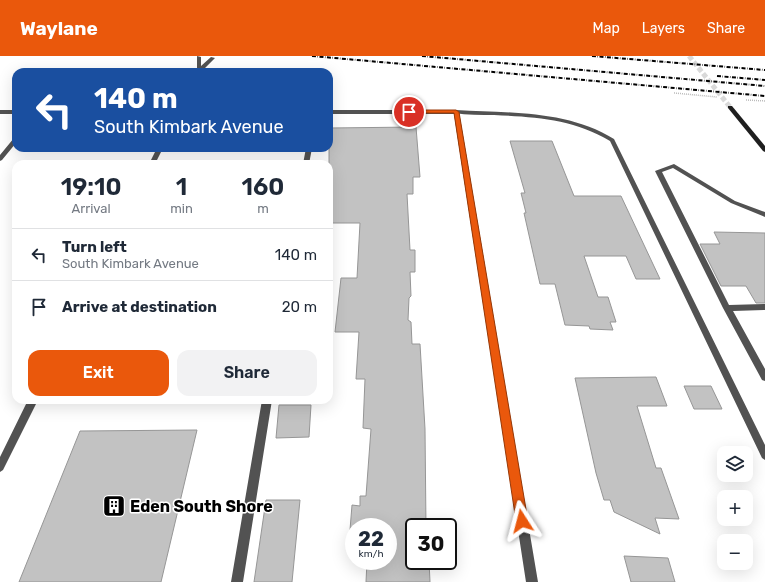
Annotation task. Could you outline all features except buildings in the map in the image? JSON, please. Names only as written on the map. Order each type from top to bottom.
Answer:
[{"type":"main road","points":[[730,107],[765,150]]},
{"type":"street","points":[[198,68],[199,57]]},
{"type":"street","points":[[201,68],[213,58]]},
{"type":"street","points":[[0,112],[12,112]]},
{"type":"street","points":[[333,112],[456,112],[532,117],[581,124],[604,134],[612,140],[765,455]]},
{"type":"street","points":[[456,112],[532,582]]},
{"type":"street","points":[[0,158],[12,144]]},
{"type":"street","points":[[765,215],[733,202],[674,166],[658,171],[727,308],[765,377]]},
{"type":"street","points":[[727,308],[765,307]]},
{"type":"street","points":[[0,467],[31,404]]},
{"type":"street","points":[[237,582],[266,404]]},
{"type":"tunnel","points":[[689,56],[730,107]]},
{"type":"railway","points":[[312,56],[765,96]]},
{"type":"railway","points":[[422,56],[765,86]]},
{"type":"railway","points":[[592,56],[765,70]]},
{"type":"railway","points":[[717,76],[765,80]]},
{"type":"place","name":"Eden South Shore","points":[[114,506]]},
{"type":"route","points":[[409,112],[456,112],[522,521]]}]
